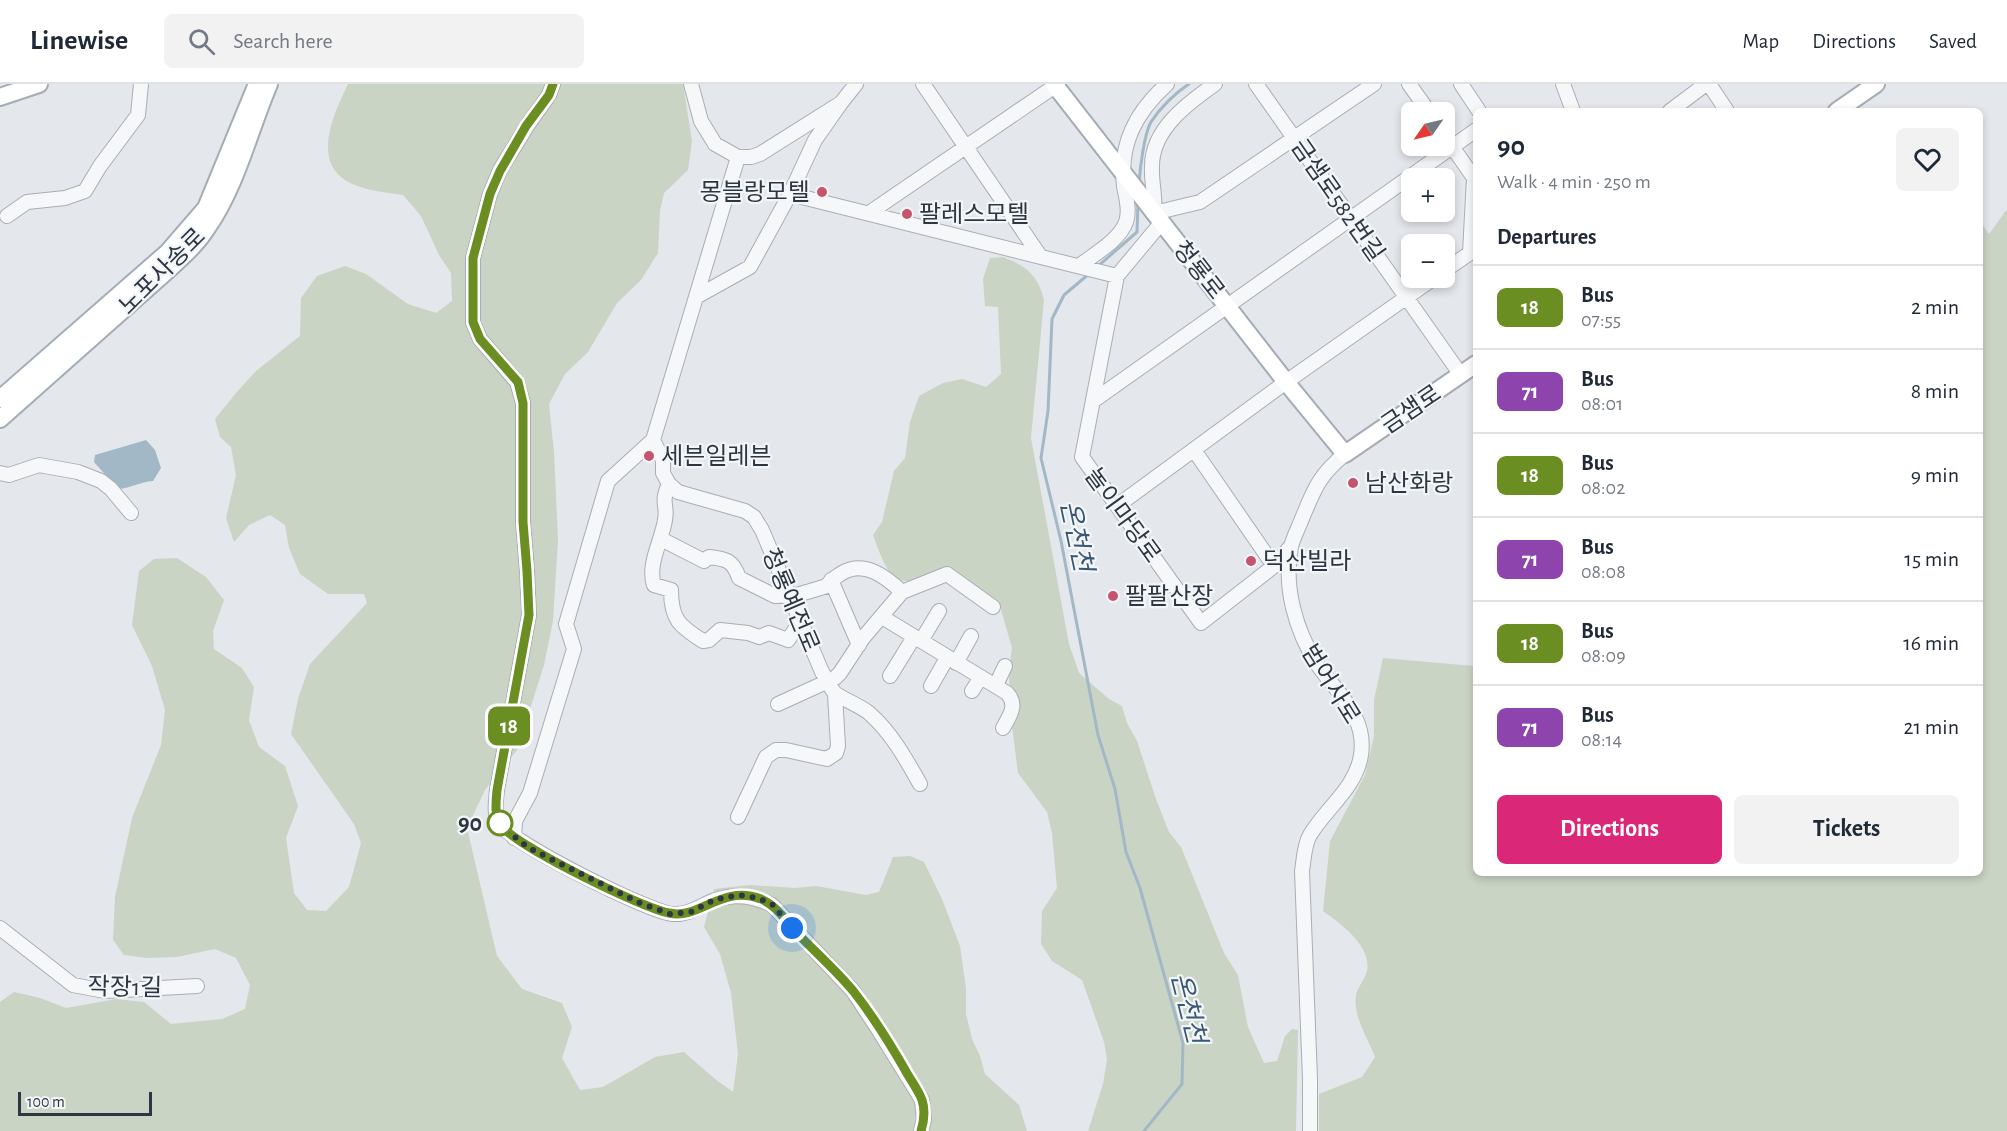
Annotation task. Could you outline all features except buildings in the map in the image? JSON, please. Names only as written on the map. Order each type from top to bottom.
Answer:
[{"type":"main road","points":[[0,97],[39,84]]},
{"type":"main road","name":"노포사송로","points":[[0,399],[168,252],[206,208],[257,84]]},
{"type":"main road","name":"노포사송로","points":[[0,419],[189,251],[206,230],[222,202],[269,84]]},
{"type":"main road","points":[[1841,108],[1876,84]]},
{"type":"main road","name":"청룡로","points":[[1056,85],[1345,454]]},
{"type":"main road","name":"금샘로","points":[[1345,454],[1473,366]]},
{"type":"street","points":[[7,216],[27,202],[65,198],[85,191],[100,166],[138,115],[141,84]]},
{"type":"street","points":[[553,84],[549,95],[526,126],[500,171],[490,194],[473,258],[473,322],[480,339],[518,382],[523,403],[523,522],[529,615],[497,790],[497,819],[502,827],[529,848],[640,903],[670,914],[691,912],[714,900],[738,895],[757,898],[772,904],[853,991],[879,1029],[922,1100],[924,1120],[921,1131]]},
{"type":"street","points":[[691,84],[701,121],[715,144],[738,157],[751,157],[759,154],[840,102]]},
{"type":"street","points":[[696,297],[750,267],[790,194],[815,140],[840,102],[856,84]]},
{"type":"street","points":[[923,84],[1040,256]]},
{"type":"street","points":[[1079,266],[1111,241],[1125,225],[1128,213],[1123,173],[1125,147],[1136,120],[1156,94],[1167,84]]},
{"type":"street","points":[[1215,84],[1177,114],[1157,145],[1152,163],[1158,218],[1200,202],[1374,84]]},
{"type":"street","name":"금샘로582번길","points":[[1256,84],[1461,375]]},
{"type":"street","points":[[1409,84],[1422,102]]},
{"type":"street","points":[[1461,84],[1477,108]]},
{"type":"street","points":[[1563,84],[1572,108]]},
{"type":"street","points":[[1674,108],[1707,84],[1725,108]]},
{"type":"street","points":[[869,213],[1056,85]]},
{"type":"street","points":[[1455,146],[1473,132]]},
{"type":"street","points":[[1455,150],[1473,177]]},
{"type":"street","points":[[1092,401],[1441,156]]},
{"type":"street","points":[[514,837],[515,821],[530,793],[574,649],[566,624],[608,481],[653,440],[738,157]]},
{"type":"street","points":[[790,194],[1117,276]]},
{"type":"street","points":[[1455,263],[1470,253],[1473,197]]},
{"type":"street","name":"놀이마당로","points":[[1158,218],[1117,276],[1082,457],[1201,623],[1274,566],[1292,546]]},
{"type":"street","points":[[1117,506],[1286,381],[1419,288]]},
{"type":"street","points":[[653,440],[663,460],[663,473],[669,484],[664,494],[666,517],[652,578],[654,585],[671,590],[674,615],[693,635],[703,641],[710,640],[720,630],[728,629],[759,637],[769,633],[788,640],[794,631],[802,626]]},
{"type":"street","points":[[1194,450],[1274,566]]},
{"type":"street","name":"범어사로","points":[[1310,1131],[1310,1067],[1302,870],[1304,853],[1309,836],[1352,782],[1361,756],[1361,730],[1350,705],[1318,664],[1299,632],[1292,600],[1289,569],[1292,546],[1316,484],[1326,471],[1345,454]]},
{"type":"street","points":[[0,473],[9,475],[39,465],[78,472],[101,481],[111,489],[131,513]]},
{"type":"street","name":"청룡예전로","points":[[669,484],[678,492],[745,511],[754,517],[762,530],[822,672],[831,688]]},
{"type":"street","points":[[661,539],[704,561],[709,557],[725,559],[736,570],[739,578],[776,596],[827,586],[831,580],[851,568],[861,567],[876,572],[902,592]]},
{"type":"street","points":[[738,817],[766,757],[776,750],[827,759],[836,753],[838,746],[831,688],[859,645],[902,592],[947,574],[993,607]]},
{"type":"street","points":[[831,580],[859,645]]},
{"type":"street","points":[[890,676],[939,611]]},
{"type":"street","points":[[882,617],[996,685],[1012,698],[1013,705],[1004,728]]},
{"type":"street","points":[[931,686],[971,636]]},
{"type":"street","points":[[996,685],[1005,666]]},
{"type":"street","points":[[972,691],[981,677]]},
{"type":"street","points":[[778,704],[831,688]]},
{"type":"street","points":[[831,688],[869,712],[905,757],[920,784]]},
{"type":"street","name":"작장1길","points":[[0,928],[73,985],[105,991],[197,986]]},
{"type":"green space","points":[[348,84],[683,84],[692,141],[688,170],[664,193],[660,211],[658,253],[641,280],[617,303],[588,352],[565,374],[549,404],[554,452],[558,540],[553,621],[544,665],[517,750],[485,790],[467,828],[497,956],[522,989],[562,1003],[572,1027],[562,1058],[580,1090],[603,1087],[655,1057],[684,1052],[733,1092],[738,1054],[731,993],[720,954],[704,927],[714,889],[750,885],[795,888],[816,886],[866,895],[879,892],[893,857],[910,856],[924,862],[942,899],[960,946],[966,988],[966,1014],[972,1039],[985,1074],[1019,1105],[1027,1131],[0,1131],[0,1002],[14,992],[40,998],[66,1008],[116,999],[144,1002],[171,1024],[222,1019],[245,1009],[250,985],[236,958],[215,949],[177,957],[147,958],[124,955],[113,940],[115,897],[132,818],[161,745],[165,710],[152,666],[132,625],[139,571],[154,559],[177,558],[206,577],[224,600],[213,631],[214,649],[242,668],[254,687],[249,720],[259,747],[285,766],[298,806],[286,838],[294,893],[307,910],[326,911],[349,887],[361,843],[354,824],[291,734],[298,699],[310,664],[367,603],[364,594],[328,594],[300,574],[289,548],[285,525],[270,515],[249,525],[234,542],[226,518],[236,475],[231,447],[220,437],[215,419],[256,371],[300,336],[301,298],[317,276],[345,266],[366,274],[408,304],[436,313],[452,301],[451,273],[439,255],[421,216],[403,195],[359,187],[345,180],[335,171],[328,148],[329,134],[337,107]]},
{"type":"green space","points":[[2007,209],[2007,1131],[1319,1131],[1319,1094],[1362,1077],[1375,1057],[1359,1020],[1356,1004],[1357,993],[1367,971],[1365,953],[1353,936],[1323,911],[1330,841],[1365,775],[1374,736],[1374,700],[1383,658],[1473,666],[1473,876],[1983,876],[1983,225],[1989,234]]},
{"type":"green space","points":[[1003,257],[1030,272],[1044,300],[1031,438],[1069,644],[1079,673],[1109,699],[1122,706],[1127,723],[1137,741],[1169,832],[1181,847],[1224,953],[1238,975],[1248,1027],[1264,1063],[1277,1061],[1285,1036],[1292,1029],[1298,1030],[1296,1131],[1088,1131],[1103,1084],[1107,1059],[1104,1042],[1082,980],[1052,961],[1041,944],[1042,911],[1057,888],[1052,833],[1047,812],[1018,773],[1010,710],[1009,670],[1012,648],[1000,606],[952,572],[920,580],[900,580],[886,567],[873,535],[882,522],[894,471],[905,458],[910,422],[919,396],[943,383],[962,379],[986,387],[1001,374],[998,307],[985,306],[983,279],[990,258]]},
{"type":"water","points":[[146,440],[155,450],[161,468],[153,481],[118,489],[94,462],[95,455]]},
{"type":"waterway","name":"온천천","points":[[1139,184],[1144,143],[1151,122],[1168,101],[1189,84]]},
{"type":"waterway","name":"온천천","points":[[1097,267],[1137,232],[1138,202]]},
{"type":"waterway","name":"온천천","points":[[1090,273],[1064,295],[1052,319],[1048,411],[1041,458],[1061,541],[1098,735],[1115,789],[1126,852],[1140,888],[1183,1043],[1182,1084],[1144,1131]]},
{"type":"bus line","name":"18","points":[[553,84],[549,95],[526,126],[500,171],[490,194],[473,258],[473,322],[480,339],[518,382],[523,403],[523,522],[529,615],[497,790],[497,819],[502,827],[529,848],[640,903],[670,914],[691,912],[714,900],[738,895],[757,898],[772,904],[853,991],[888,1043],[922,1100],[924,1120],[921,1131]]},
{"type":"place","name":"몽블랑모텔","points":[[822,192]]},
{"type":"place","name":"팔레스모텔","points":[[907,214]]},
{"type":"place","name":"세븐일레븐","points":[[649,456]]},
{"type":"place","name":"남산화랑","points":[[1353,483]]},
{"type":"place","name":"덕산빌라","points":[[1251,561]]},
{"type":"place","name":"팔팔산장","points":[[1113,596]]},
{"type":"place","name":"90","points":[[500,823]]},
{"type":"route","points":[[500,823],[529,848],[640,903],[670,914],[691,912],[714,900],[738,895],[757,898],[772,904],[792,928]]}]
